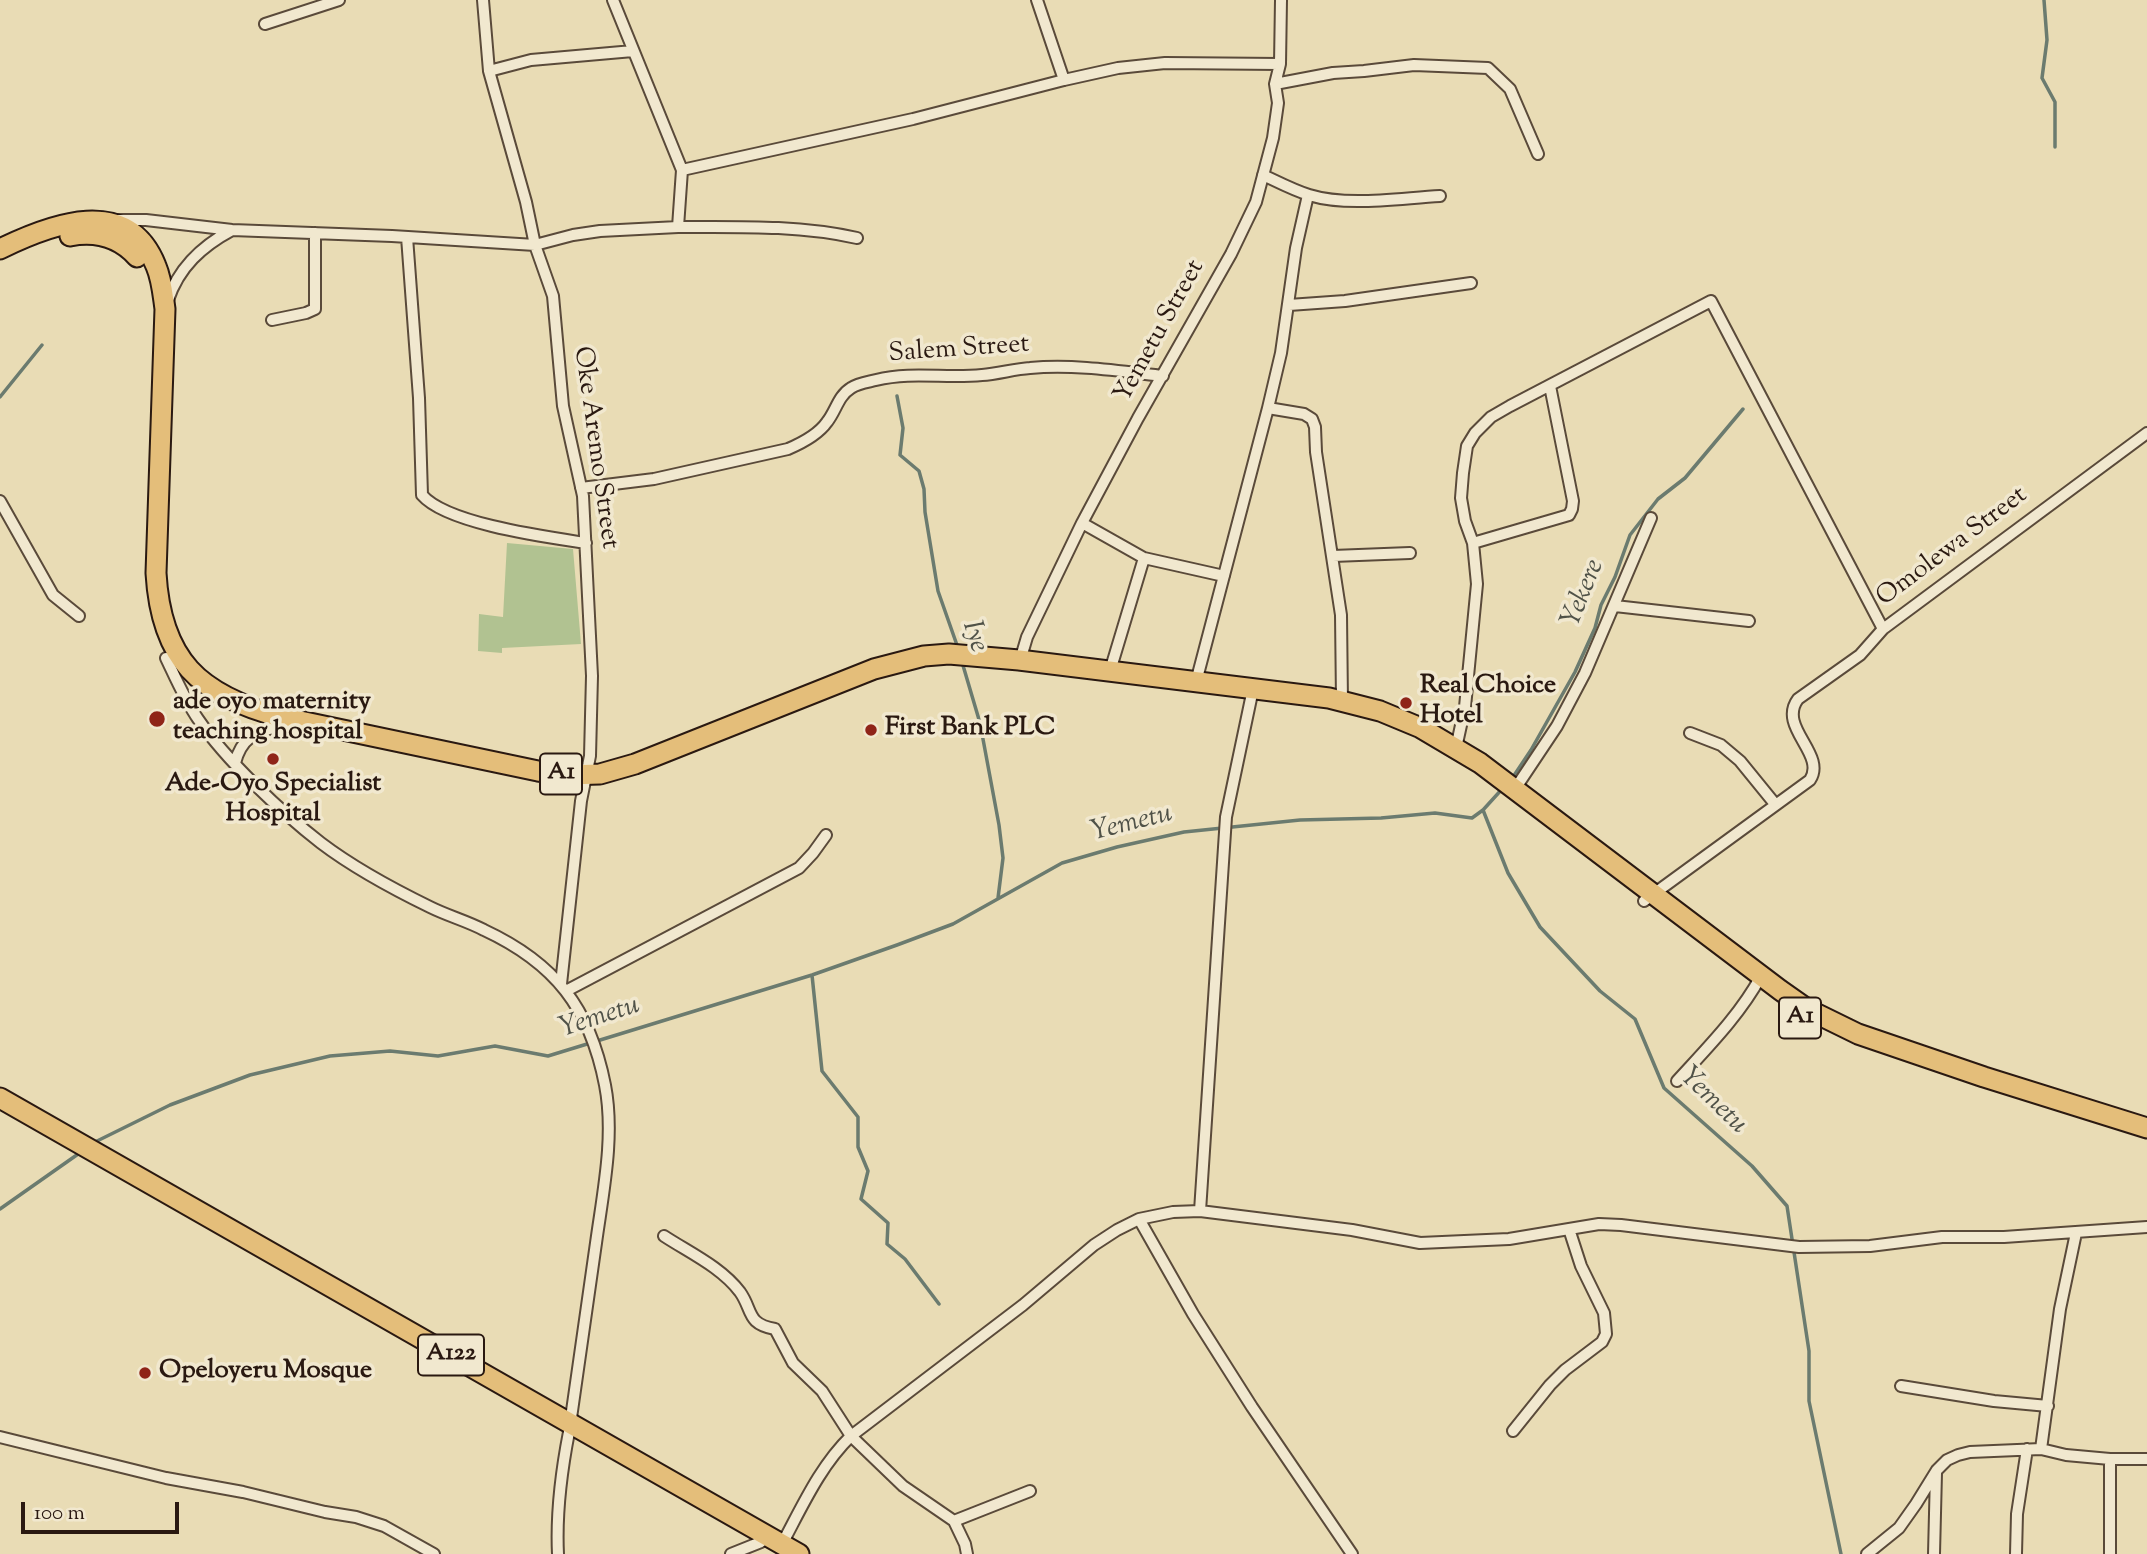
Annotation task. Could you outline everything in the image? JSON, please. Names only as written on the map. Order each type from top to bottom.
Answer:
[{"type":"highway","name":"A1","points":[[0,249],[56,226],[101,220],[120,226],[135,235],[156,266],[165,309],[146,597],[154,631],[166,658],[198,694],[221,708],[278,727],[549,783],[586,780]]},
{"type":"highway","name":"A1","points":[[0,261],[54,239],[94,234],[111,237],[125,244],[136,256],[152,295],[154,315],[157,599],[170,642],[187,667],[204,684],[226,698],[252,709],[538,771],[606,782],[643,772],[864,682],[906,668],[946,664],[1019,665],[1110,671],[1196,682],[1340,709],[1380,720],[1436,746],[1506,787]]},
{"type":"highway","name":"A1","points":[[1019,665],[1252,694],[1342,701],[1380,711],[1421,728],[1456,748],[1758,981],[1806,1023],[1858,1048],[2147,1141]]},
{"type":"highway","name":"A1","points":[[1758,981],[1858,1034],[2147,1128]]},
{"type":"highway","name":"A122","points":[[0,1098],[65,1140]]},
{"type":"highway","name":"A122","points":[[0,1107],[101,1160],[788,1551]]},
{"type":"highway","name":"A122","points":[[570,1428],[761,1542],[788,1551]]},
{"type":"street","points":[[265,24],[339,0]]},
{"type":"street","name":"Oke Aremo Street","points":[[483,0],[489,71],[526,202],[535,245],[552,296],[564,406],[581,488],[586,543],[592,676],[590,756],[580,800],[564,987]]},
{"type":"street","points":[[613,0],[682,170],[678,227]]},
{"type":"street","points":[[1037,0],[1064,80]]},
{"type":"street","name":"Yemetu Street","points":[[1019,665],[1027,636],[1083,523],[1138,418],[1231,254],[1256,201],[1273,138],[1278,103],[1275,84],[1279,64],[1281,0]]},
{"type":"street","points":[[489,71],[531,60],[633,51]]},
{"type":"street","points":[[682,170],[913,119],[1064,80],[1143,65],[1279,64]]},
{"type":"street","points":[[1275,84],[1333,73],[1415,65],[1489,68],[1510,89],[1538,154]]},
{"type":"street","points":[[1263,175],[1308,195],[1326,198],[1356,200],[1440,196]]},
{"type":"street","points":[[1196,682],[1281,352],[1296,248],[1308,195]]},
{"type":"street","points":[[101,220],[146,220],[232,230],[535,245],[600,230],[678,227],[798,229],[857,238]]},
{"type":"street","points":[[165,309],[184,267],[207,246],[232,230]]},
{"type":"street","points":[[272,320],[315,309],[315,233]]},
{"type":"street","points":[[407,237],[419,398],[422,495],[448,512],[507,530],[586,543]]},
{"type":"street","points":[[1289,305],[1345,301],[1471,283]]},
{"type":"street","points":[[1456,748],[1465,707],[1476,597],[1476,562],[1461,498],[1467,446],[1475,433],[1491,418],[1510,406],[1711,301],[1883,629]]},
{"type":"street","name":"Salem Street","points":[[581,488],[654,479],[788,449],[805,442],[819,431],[850,388],[893,376],[982,376],[1029,368],[1059,368],[1107,369],[1163,376]]},
{"type":"street","points":[[1473,543],[1555,520],[1569,515],[1573,509],[1550,386]]},
{"type":"street","points":[[1268,408],[1304,414],[1312,419],[1315,427],[1315,452],[1333,555],[1340,615],[1342,701]]},
{"type":"street","name":"Omolewa Street","points":[[1775,804],[1810,779],[1814,773],[1813,764],[1791,716],[1792,707],[1798,699],[1860,655],[1883,629],[2147,433]]},
{"type":"street","points":[[0,501],[53,595],[79,615]]},
{"type":"street","points":[[1506,787],[1558,726],[1586,673],[1651,517]]},
{"type":"street","points":[[1083,523],[1144,558],[1224,576]]},
{"type":"street","points":[[1333,555],[1410,553]]},
{"type":"street","points":[[1110,671],[1144,558]]},
{"type":"street","points":[[1615,606],[1749,621]]},
{"type":"street","points":[[166,658],[197,718],[213,740],[321,843],[430,907],[484,929],[519,948],[564,987],[584,1017],[606,1087],[608,1140],[558,1507],[558,1554]]},
{"type":"street","points":[[1200,1211],[1224,831],[1252,694]]},
{"type":"street","points":[[235,763],[238,752],[250,736],[278,727]]},
{"type":"street","points":[[1648,897],[1775,804],[1740,761],[1721,745],[1690,733]]},
{"type":"street","points":[[564,987],[799,868],[826,835]]},
{"type":"street","points":[[1677,1081],[1712,1043],[1758,981]]},
{"type":"street","points":[[788,1551],[818,1479],[838,1449],[851,1436],[1023,1305],[1094,1245],[1139,1219],[1173,1212],[1200,1211],[1352,1230],[1420,1243],[1509,1239],[1600,1224],[1799,1247],[1870,1246],[1942,1237],[2076,1233],[2147,1227]]},
{"type":"street","points":[[1139,1219],[1193,1314],[1252,1407],[1352,1554]]},
{"type":"street","points":[[1513,1431],[1550,1385],[1601,1342],[1606,1334],[1604,1313],[1581,1266],[1569,1229]]},
{"type":"street","points":[[2041,1449],[2060,1308],[2076,1233]]},
{"type":"street","points":[[664,1236],[720,1272],[739,1291],[753,1318],[763,1327],[775,1329],[793,1363],[822,1391],[851,1436],[903,1486],[954,1521],[967,1554]]},
{"type":"street","points":[[1901,1386],[1994,1401],[2048,1406]]},
{"type":"street","points":[[0,1437],[166,1478],[355,1517],[384,1526],[434,1554]]},
{"type":"street","points":[[2016,1554],[2017,1514],[2027,1449]]},
{"type":"street","points":[[1867,1554],[1899,1528],[1947,1460],[1970,1452],[2041,1449],[2066,1455],[2147,1459]]},
{"type":"street","points":[[2110,1459],[2110,1554]]},
{"type":"street","points":[[1934,1554],[1937,1471]]},
{"type":"street","points":[[954,1521],[1030,1491]]},
{"type":"street","points":[[731,1554],[761,1542]]},
{"type":"green space","points":[[507,543],[573,549],[581,644],[502,648],[502,653],[478,651],[479,614],[503,617]]},
{"type":"waterway","points":[[2044,0],[2047,40],[2042,78],[2055,102],[2055,147]]},
{"type":"waterway","name":"Iye","points":[[0,397],[42,345]]},
{"type":"waterway","name":"Iye","points":[[897,396],[903,428],[900,455],[919,471],[924,489],[925,512],[938,591],[958,648]]},
{"type":"waterway","name":"Yekere","points":[[1511,780],[1575,672],[1595,628],[1601,605],[1615,577],[1630,535],[1658,499],[1685,478],[1743,409]]},
{"type":"waterway","name":"Iye","points":[[962,662],[980,723],[999,825],[1003,858],[998,898]]},
{"type":"waterway","name":"Yemetu","points":[[93,1143],[170,1105],[250,1075],[330,1056],[390,1051],[438,1056],[495,1046],[548,1056],[812,975],[897,945],[953,924],[1062,863],[1117,847],[1184,832],[1300,820],[1381,818],[1435,813],[1472,818],[1503,788]]},
{"type":"waterway","name":"Yemetu","points":[[1483,810],[1508,873],[1540,927],[1600,991],[1635,1019],[1664,1088],[1752,1166],[1787,1206],[1809,1351],[1809,1401],[1841,1554]]},
{"type":"waterway","points":[[812,975],[822,1071],[858,1117],[858,1147],[868,1171],[861,1199],[888,1223],[887,1244],[905,1259],[939,1304]]},
{"type":"waterway","name":"Yemetu","points":[[0,1209],[81,1152]]},
{"type":"place","name":"Real Choice Hotel","points":[[1406,703]]},
{"type":"place","name":"ade oyo maternity teaching hospital","points":[[157,719]]},
{"type":"place","name":"First Bank PLC","points":[[871,730]]},
{"type":"place","name":"Ade-Oyo Specialist Hospital","points":[[273,759]]},
{"type":"place","name":"Opeloyeru Mosque","points":[[145,1373]]}]
